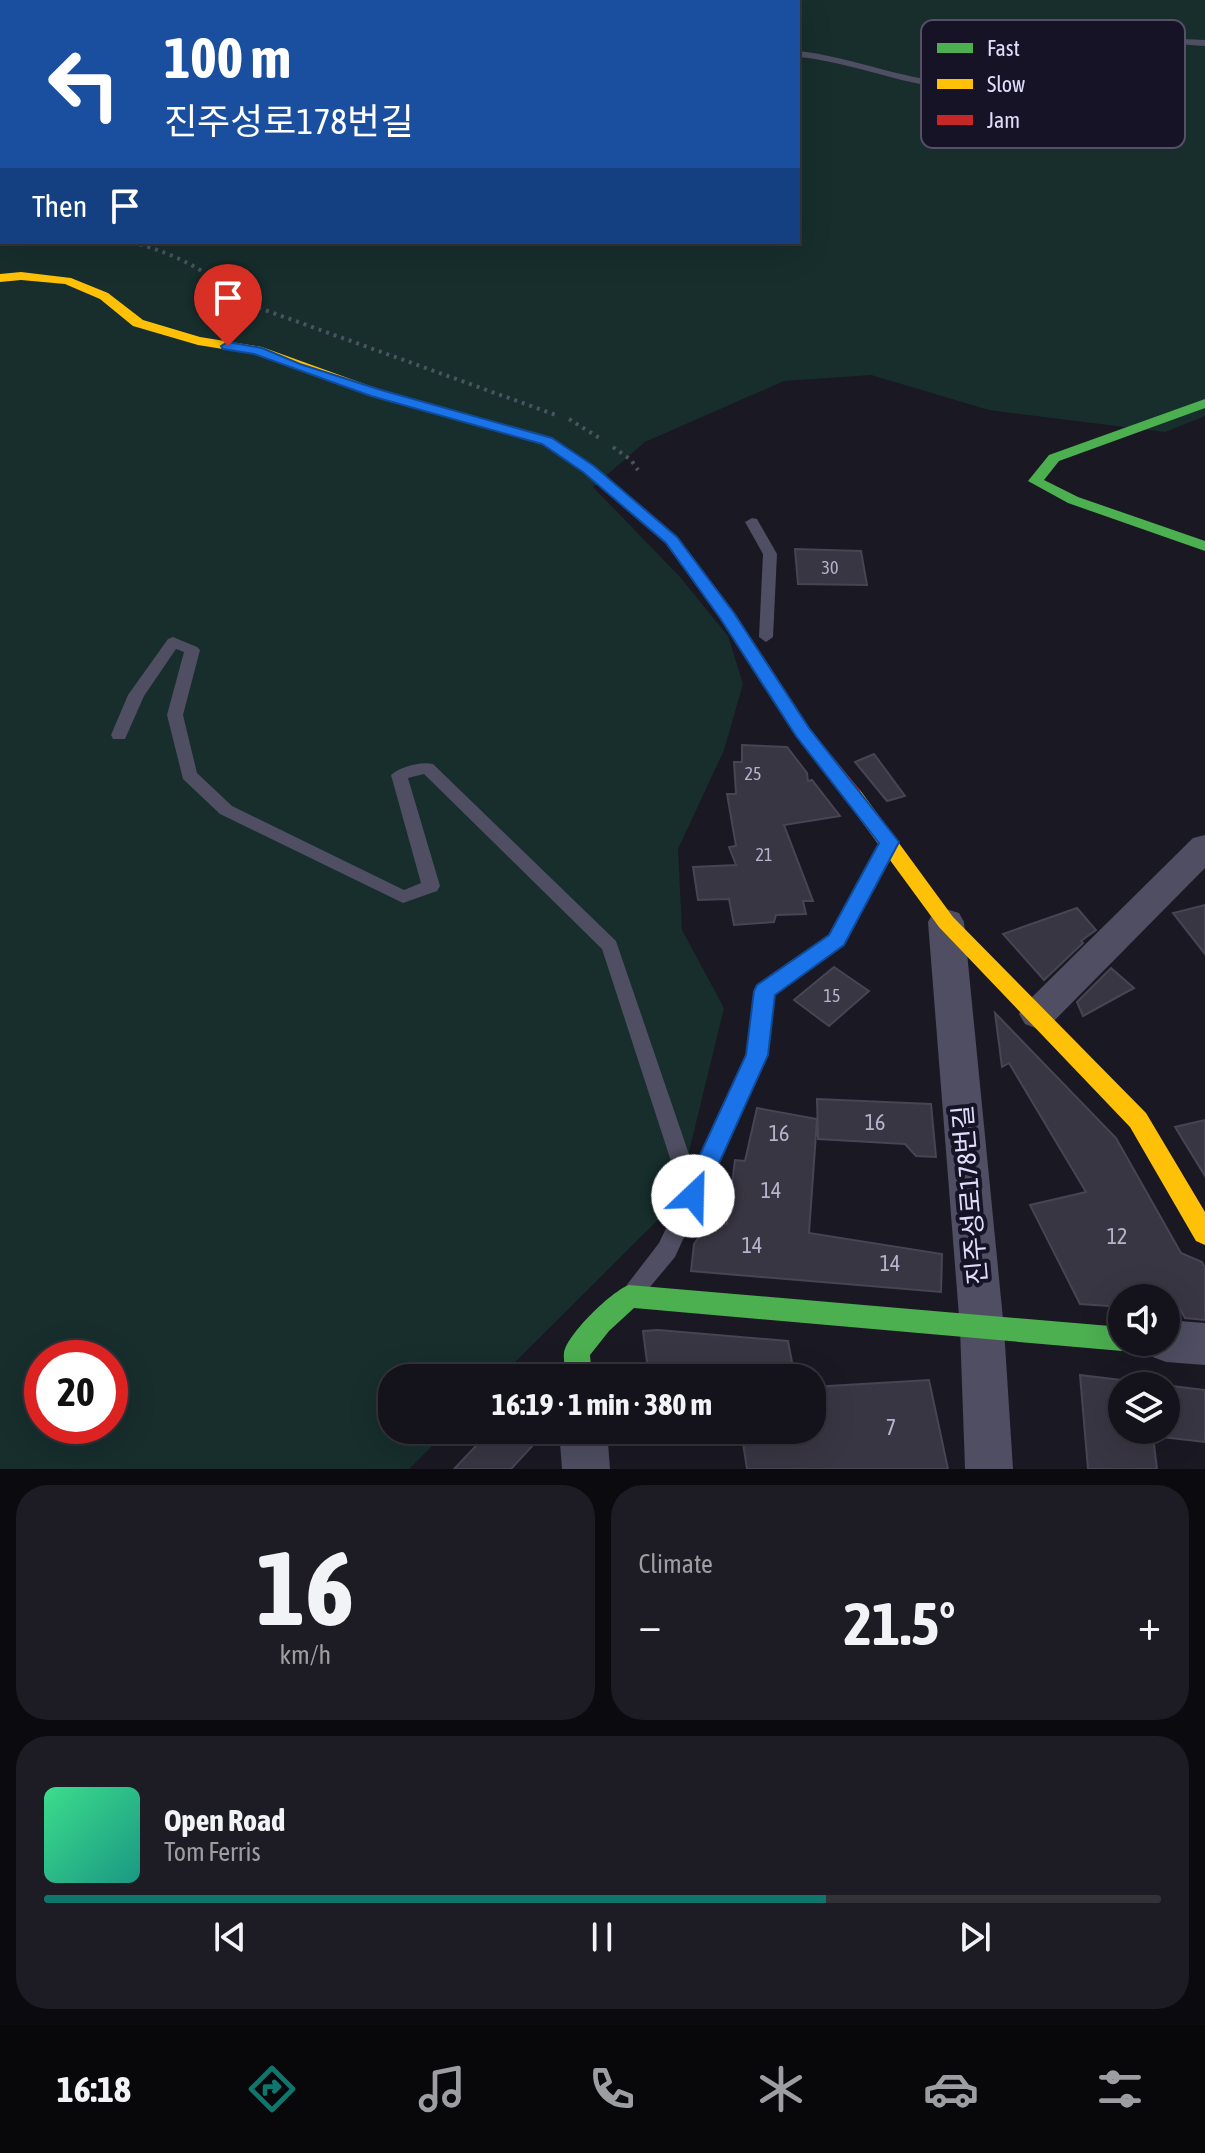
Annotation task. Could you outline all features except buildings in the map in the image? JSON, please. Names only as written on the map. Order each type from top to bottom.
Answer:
[{"type":"street","name":"진주성로178번길","points":[[0,278],[21,276],[67,281],[104,296],[138,323],[198,341],[257,350],[295,367],[376,393],[547,441],[588,469],[671,540],[728,616],[803,732],[890,842],[946,922],[1138,1120],[1205,1234]]},
{"type":"street","points":[[1205,403],[1054,458],[1035,481],[1073,500],[1205,546]]},
{"type":"street","points":[[1038,1014],[1205,847]]},
{"type":"street","name":"진주성로178번길","points":[[946,922],[982,1329],[989,1469]]},
{"type":"street","points":[[578,1364],[577,1352],[600,1323],[629,1296],[1108,1338]]},
{"type":"street","points":[[1180,1342],[1205,1344]]},
{"type":"street","points":[[584,1444],[586,1469]]},
{"type":"lane","points":[[1185,42],[1205,43]]},
{"type":"lane","points":[[800,54],[849,60],[921,80]]},
{"type":"lane","points":[[752,522],[770,554],[766,637]]},
{"type":"lane","points":[[119,735],[136,695],[173,642],[192,650],[175,715],[189,775],[226,810],[403,897],[431,886],[399,775],[427,768],[610,946],[693,1196]]},
{"type":"lane","points":[[629,1296],[667,1250],[757,1055],[764,991],[836,940],[890,842]]},
{"type":"green space","points":[[800,0],[1205,0],[1205,416],[1165,432],[989,410],[871,375],[784,381],[645,442],[593,487],[680,577],[728,636],[743,684],[724,750],[678,849],[682,930],[724,1008],[677,1201],[513,1364],[378,1364],[378,1444],[434,1444],[409,1469],[0,1469],[0,244],[800,244]]},
{"type":"traffic: fast","points":[[1205,403],[1054,458],[1035,481],[1073,500],[1205,546]]},
{"type":"traffic: fast","points":[[578,1364],[577,1352],[600,1323],[629,1296],[1108,1338]]},
{"type":"traffic: slow","points":[[0,278],[21,276],[67,281],[104,296],[138,323],[198,341],[257,350],[376,393],[497,427]]},
{"type":"traffic: slow","points":[[853,795],[946,922],[1138,1120],[1205,1234]]},
{"type":"traffic: jam","points":[[497,427],[547,441],[588,469],[671,540],[728,616],[803,732],[853,795]]},
{"type":"route","points":[[228,346],[257,350],[295,367],[376,393],[547,441],[588,469],[671,540],[728,616],[803,732],[890,842],[836,940],[764,991],[757,1055],[693,1196]]}]
